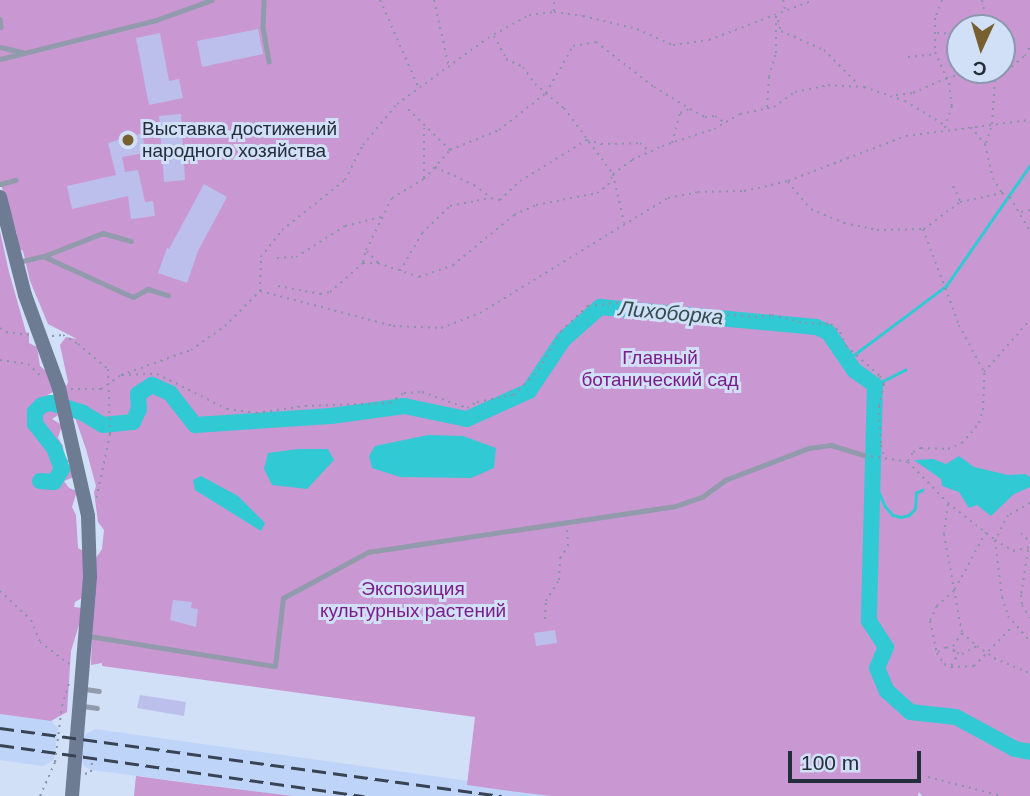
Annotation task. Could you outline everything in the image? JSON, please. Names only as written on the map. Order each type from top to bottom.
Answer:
[{"type":"main road","points":[[0,197],[16,262],[47,335],[88,516],[91,547],[72,796]]},
{"type":"lane","points":[[0,60],[156,20],[210,0]]},
{"type":"lane","points":[[264,0],[263,27],[269,61]]},
{"type":"lane","points":[[0,19],[1,27]]},
{"type":"lane","points":[[0,47],[27,53]]},
{"type":"lane","points":[[0,184],[15,180]]},
{"type":"lane","points":[[16,262],[43,256],[103,233],[131,241]]},
{"type":"lane","points":[[43,256],[133,298],[148,289],[168,295]]},
{"type":"lane","points":[[85,636],[275,666],[283,598],[368,552],[676,506],[702,497],[725,480],[809,448],[831,445],[863,455]]},
{"type":"lane","points":[[81,689],[99,691]]},
{"type":"lane","points":[[79,705],[97,708]]},
{"type":"path","points":[[380,0],[418,87]]},
{"type":"path","points":[[434,0],[449,67]]},
{"type":"path","points":[[554,0],[554,12]]},
{"type":"path","points":[[783,0],[786,11]]},
{"type":"path","points":[[0,360],[28,364],[53,388],[92,391],[111,383],[121,375],[191,350],[225,326],[260,291],[261,257],[282,230],[345,180],[363,145],[397,104],[494,35],[529,15],[554,12],[637,29],[673,45],[709,40],[814,0]]},
{"type":"path","points":[[892,96],[914,93],[946,78],[936,54],[935,18],[942,0]]},
{"type":"path","points":[[982,0],[985,14]]},
{"type":"path","points":[[776,15],[781,31],[824,50],[862,87]]},
{"type":"path","points":[[767,108],[769,76],[776,54],[778,20]]},
{"type":"path","points":[[935,33],[946,33]]},
{"type":"path","points":[[494,35],[506,59],[523,67],[546,93],[564,108],[613,174],[624,223]]},
{"type":"path","points":[[278,286],[320,294],[330,292],[363,263],[366,250],[392,198],[424,179],[450,150],[499,130],[546,93],[573,46],[596,42],[654,87],[705,117],[715,116],[726,123]]},
{"type":"path","points":[[1016,62],[1025,56],[1030,46]]},
{"type":"path","points":[[908,57],[936,54]]},
{"type":"path","points":[[944,130],[943,124],[952,106],[947,84]]},
{"type":"path","points":[[985,144],[992,124],[995,84]]},
{"type":"path","points":[[363,263],[378,263],[419,277],[453,265],[514,215],[536,205],[597,193],[608,185],[613,174],[650,152],[726,123],[740,114],[767,108],[795,92],[828,85],[862,87],[892,96],[943,124]]},
{"type":"path","points":[[405,106],[450,150]]},
{"type":"path","points":[[673,143],[680,113],[690,109]]},
{"type":"path","points":[[260,291],[393,326],[441,328],[480,313],[668,198],[698,192],[744,191],[788,181],[906,136],[1030,120]]},
{"type":"path","points":[[424,126],[424,179]]},
{"type":"path","points":[[971,127],[985,144],[993,178],[1002,193],[1010,197],[1030,231]]},
{"type":"path","points":[[500,200],[520,181],[587,141],[601,144],[640,143],[650,152]]},
{"type":"path","points":[[435,167],[474,185],[491,198]]},
{"type":"path","points":[[788,181],[797,197],[811,209],[844,223],[877,230],[923,229],[960,202],[1002,193]]},
{"type":"path","points":[[953,187],[960,202]]},
{"type":"path","points":[[400,271],[422,233],[450,206],[491,198],[500,200],[503,204]]},
{"type":"path","points":[[1020,213],[1030,209]]},
{"type":"path","points":[[276,258],[296,257],[345,226],[382,217]]},
{"type":"path","points":[[908,462],[913,452],[922,448],[948,449],[962,443],[979,423],[983,410],[984,372],[959,325],[923,229]]},
{"type":"path","points":[[366,250],[378,263]]},
{"type":"path","points":[[121,375],[157,373],[227,409],[256,413],[305,406],[390,403],[404,393],[422,392],[467,408],[477,402],[514,395],[539,369],[548,349],[561,331],[588,306],[616,303],[755,317],[772,315],[805,323],[831,324],[840,332],[846,346],[880,376],[884,384],[879,405],[881,445],[885,459]]},
{"type":"path","points":[[984,372],[1030,320]]},
{"type":"path","points":[[0,328],[6,332],[63,335],[99,359],[108,369],[111,383],[110,435],[96,500]]},
{"type":"path","points":[[863,455],[908,462],[948,503],[995,541],[1013,551],[1029,548],[1022,606],[1030,618]]},
{"type":"path","points":[[948,503],[944,534],[962,633],[987,652],[1030,673]]},
{"type":"path","points":[[1030,503],[1008,515],[995,541],[1002,597],[1014,625],[1030,641]]},
{"type":"path","points":[[545,620],[547,601],[559,580],[560,558],[568,546],[567,523]]},
{"type":"path","points":[[986,532],[954,591],[937,606],[930,621],[937,653],[944,664],[951,667],[974,666],[1014,625]]},
{"type":"path","points":[[1021,533],[1030,542]]},
{"type":"path","points":[[1023,581],[1030,583]]},
{"type":"path","points":[[0,591],[31,621],[40,642],[73,666],[62,706],[55,762],[40,796]]},
{"type":"path","points":[[937,653],[952,648],[962,633]]},
{"type":"path","points":[[952,648],[962,654],[977,646]]},
{"type":"path","points":[[951,667],[957,653]]},
{"type":"path","points":[[91,772],[92,762]]},
{"type":"path","points":[[928,777],[1002,796]]},
{"type":"shaded area","points":[[428,435],[463,436],[496,448],[494,468],[471,478],[400,477],[372,468],[369,456],[375,446]]},
{"type":"shaded area","points":[[328,449],[334,460],[307,489],[272,485],[264,469],[268,453]]},
{"type":"shaded area","points":[[959,456],[974,467],[1008,475],[1025,474],[1030,477],[1030,487],[1014,494],[991,516],[977,505],[969,508],[959,492],[942,486],[941,479],[914,460],[933,459],[946,464]]},
{"type":"shaded area","points":[[201,476],[238,496],[265,523],[261,531],[195,490],[193,480]]},
{"type":"shaded area","points":[[0,714],[51,721],[58,728],[54,760],[43,766],[0,760]]},
{"type":"shaded area","points":[[95,729],[555,793],[599,796],[290,796],[92,770],[84,766],[81,758],[82,736]]},
{"type":"green space","name":"Главный ботанический сад","points":[[0,0],[1030,0],[1030,796],[922,796],[919,792],[918,796],[551,796],[467,785],[475,717],[102,666],[102,663],[91,665],[94,561],[102,549],[104,530],[98,522],[94,492],[96,486],[86,449],[65,389],[68,382],[60,345],[66,337],[77,339],[48,324],[30,281],[23,251],[17,247],[17,234],[0,182]]},
{"type":"green space","points":[[0,231],[26,332],[29,333],[29,343],[37,347],[40,366],[47,372],[53,386],[53,392],[47,395],[55,398],[58,415],[52,419],[62,425],[58,438],[63,446],[64,458],[70,461],[65,465],[71,467],[74,477],[64,481],[69,488],[77,491],[72,507],[76,515],[78,548],[85,552],[82,598],[75,602],[74,607],[82,608],[82,615],[71,651],[67,712],[51,721],[0,714]]},
{"type":"green space","points":[[136,776],[188,783],[293,796],[134,796]]},
{"type":"building","points":[[258,29],[263,54],[202,67],[197,41]]},
{"type":"building","points":[[160,33],[169,81],[179,79],[183,98],[149,105],[136,38]]},
{"type":"building","points":[[181,114],[185,180],[164,182],[159,116]]},
{"type":"building","points":[[142,133],[146,153],[122,157],[125,172],[138,170],[145,202],[153,201],[155,216],[131,219],[128,196],[72,209],[67,186],[116,175],[108,143]]},
{"type":"building","points":[[204,184],[227,197],[198,251],[187,283],[158,273],[167,248],[169,249]]},
{"type":"building","points":[[173,600],[192,602],[191,608],[198,609],[196,627],[170,620]]},
{"type":"building","points":[[555,630],[557,643],[536,646],[534,633]]},
{"type":"building","points":[[140,695],[186,702],[184,716],[137,708]]},
{"type":"waterway","points":[[847,360],[946,286],[1030,165]]},
{"type":"waterway","name":"Лихоборка","points":[[40,481],[54,482],[62,469],[54,448],[35,424],[35,412],[42,405],[51,403],[83,413],[103,425],[133,422],[139,409],[138,394],[152,385],[170,393],[195,425],[331,416],[404,406],[467,419],[529,391],[563,340],[600,307],[816,327],[828,332],[854,370],[875,385],[869,621],[886,647],[877,668],[887,691],[910,712],[956,717],[1015,749],[1030,752]]},
{"type":"waterway","points":[[875,385],[905,370]]},
{"type":"waterway","points":[[874,481],[885,506],[893,515],[901,517],[909,515],[915,509],[916,493],[922,490]]},
{"type":"railway","points":[[0,728],[501,796]]},
{"type":"railway","points":[[0,745],[364,796]]},
{"type":"place","name":"Выставка достижений народного хозяйства","points":[[128,140]]},
{"type":"park label","name":"Экспозиция культурных растений","points":[[413,600]]}]
